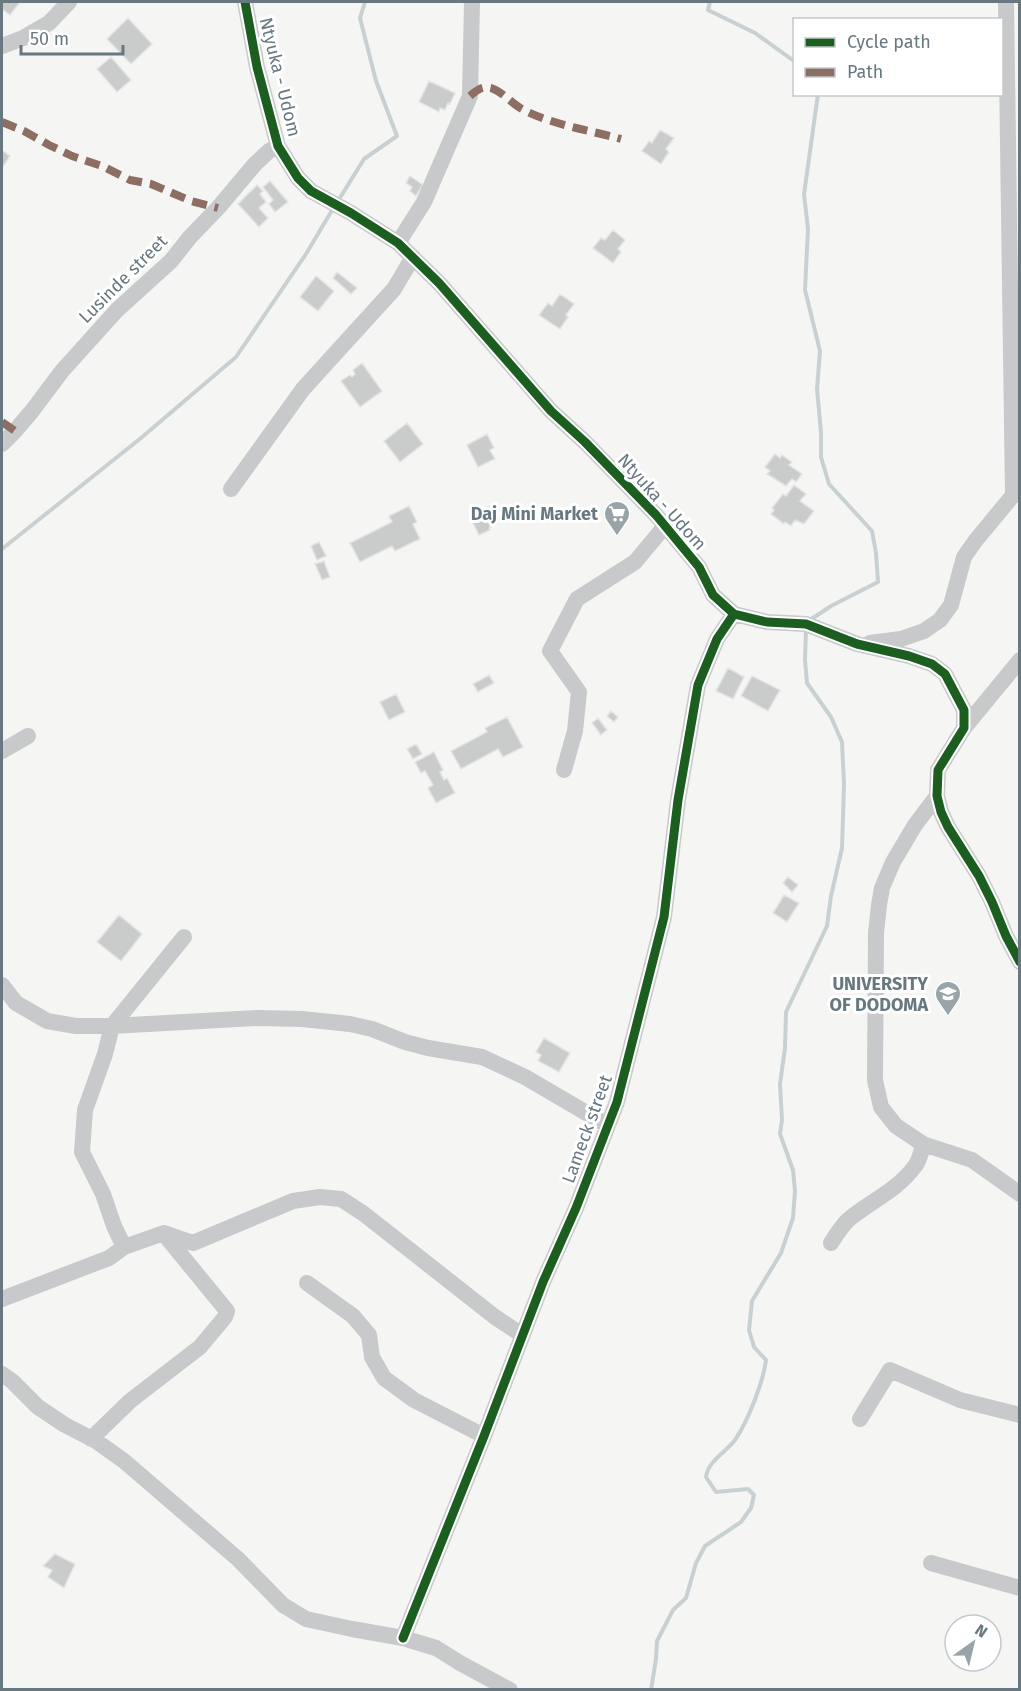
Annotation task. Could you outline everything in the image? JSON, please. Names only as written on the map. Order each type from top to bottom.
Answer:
[{"type":"street","points":[[2,46],[23,38],[49,23],[69,2]]},
{"type":"street","name":"Ntyuka - Udom","points":[[245,2],[257,67],[279,146],[294,171],[311,191],[398,243],[439,283],[551,411],[585,442],[665,526],[699,567],[713,595],[734,614],[767,622],[806,624],[857,645],[916,658],[932,664],[945,674],[964,710],[964,728]]},
{"type":"street","points":[[398,243],[424,202],[470,96],[472,2]]},
{"type":"street","points":[[857,645],[901,639],[924,631],[940,620],[951,605],[964,557],[1016,491],[1006,2]]},
{"type":"street","name":"Lusinde street","points":[[2,444],[32,411],[62,371],[117,310],[171,261],[255,164],[269,151],[279,146]]},
{"type":"street","points":[[231,489],[303,388],[394,289],[412,257]]},
{"type":"street","points":[[564,770],[575,731],[579,692],[550,651],[578,599],[635,562],[665,526]]},
{"type":"street","name":"Lameck street","points":[[403,1638],[543,1282],[576,1208],[617,1102],[664,917],[678,800],[698,685],[717,639],[734,614]]},
{"type":"street","points":[[1020,660],[964,728],[938,770],[937,796],[948,827],[979,876],[1020,962]]},
{"type":"street","points":[[2,751],[28,736]]},
{"type":"street","points":[[937,796],[915,825],[893,862],[882,888],[876,933],[875,1080],[881,1107],[896,1126],[923,1144],[972,1160],[1020,1194]]},
{"type":"street","points":[[124,1247],[114,1226],[104,1194],[82,1152],[85,1110],[105,1054],[112,1026],[184,937]]},
{"type":"street","points":[[2,985],[16,1003],[47,1021],[76,1026],[258,1018],[302,1019],[350,1024],[372,1029],[428,1048],[482,1057],[525,1077],[607,1125]]},
{"type":"street","points":[[831,1243],[841,1227],[885,1195],[915,1167],[923,1144]]},
{"type":"street","points":[[2,1299],[109,1258],[124,1247],[164,1233],[193,1243],[294,1201],[320,1197],[341,1199],[373,1220],[495,1317],[522,1335]]},
{"type":"street","points":[[92,1439],[130,1401],[200,1347],[225,1317],[227,1311],[164,1233]]},
{"type":"street","points":[[307,1283],[353,1316],[369,1335],[372,1357],[384,1378],[414,1400],[484,1436]]},
{"type":"street","points":[[860,1419],[890,1370],[960,1400],[1020,1415]]},
{"type":"street","points":[[2,1374],[38,1407],[124,1461],[238,1559],[283,1605],[291,1610],[306,1619],[403,1638],[436,1648],[510,1689]]},
{"type":"street","points":[[931,1563],[1020,1588]]},
{"type":"building","points":[[2,2],[20,2],[10,15],[2,9]]},
{"type":"building","points":[[128,18],[152,44],[131,64],[107,39]]},
{"type":"building","points":[[111,57],[131,80],[117,92],[97,69]]},
{"type":"building","points":[[429,81],[455,93],[445,110],[440,108],[439,112],[419,102]]},
{"type":"building","points":[[660,130],[674,138],[666,149],[669,152],[661,164],[642,151],[649,141],[652,143]]},
{"type":"building","points":[[2,150],[10,156],[2,168]]},
{"type":"building","points":[[410,176],[423,185],[416,196],[410,191],[412,187],[406,183]]},
{"type":"building","points":[[270,181],[288,202],[275,212],[269,204],[273,200],[263,187]]},
{"type":"building","points":[[257,185],[263,191],[260,194],[266,202],[259,208],[268,218],[259,227],[238,204]]},
{"type":"building","points":[[613,230],[625,240],[618,249],[621,252],[613,263],[593,248],[601,238],[605,240]]},
{"type":"building","points":[[337,272],[357,288],[351,294],[333,278]]},
{"type":"building","points":[[316,276],[334,291],[318,311],[300,297]]},
{"type":"building","points":[[560,294],[574,304],[560,329],[539,315],[548,303],[552,306]]},
{"type":"building","points":[[362,363],[382,391],[360,407],[341,381],[350,375],[352,377],[355,374],[353,370]]},
{"type":"building","points":[[407,423],[423,444],[400,462],[384,441]]},
{"type":"building","points":[[487,434],[494,448],[490,450],[495,459],[478,467],[467,445]]},
{"type":"building","points":[[775,454],[780,458],[782,455],[792,462],[789,465],[802,474],[796,482],[792,479],[786,486],[767,474],[770,471],[765,467]]},
{"type":"building","points":[[794,485],[806,494],[800,501],[814,511],[804,524],[795,520],[791,526],[785,522],[784,524],[771,514],[774,510],[772,508],[783,494],[786,496]]},
{"type":"building","points":[[409,506],[417,522],[413,524],[420,539],[395,551],[392,546],[360,562],[350,543],[392,522],[389,516]]},
{"type":"building","points":[[490,506],[498,523],[479,535],[471,519],[478,516],[477,512]]},
{"type":"building","points":[[319,542],[326,556],[317,560],[311,546]]},
{"type":"building","points":[[324,561],[330,577],[322,580],[315,564]]},
{"type":"building","points":[[728,668],[744,677],[733,699],[716,691]]},
{"type":"building","points":[[489,675],[494,683],[478,692],[473,684]]},
{"type":"building","points":[[752,676],[780,690],[768,711],[741,696]]},
{"type":"building","points":[[396,694],[405,712],[389,720],[380,702]]},
{"type":"building","points":[[611,711],[618,717],[614,722],[607,716]]},
{"type":"building","points":[[507,717],[523,747],[503,757],[498,749],[461,769],[451,751],[487,732],[485,728]]},
{"type":"building","points":[[598,718],[607,730],[601,735],[592,723]]},
{"type":"building","points":[[416,744],[422,754],[413,759],[407,749]]},
{"type":"building","points":[[434,752],[443,770],[440,772],[444,780],[447,778],[455,793],[436,803],[428,788],[433,785],[425,771],[421,773],[415,762]]},
{"type":"building","points":[[788,877],[798,885],[792,892],[783,883]]},
{"type":"building","points":[[784,895],[799,903],[787,922],[773,913]]},
{"type":"building","points":[[119,915],[142,934],[121,961],[97,942]]},
{"type":"building","points":[[544,1038],[570,1053],[559,1072],[538,1061],[541,1055],[536,1052]]},
{"type":"building","points":[[55,1554],[75,1564],[64,1588],[48,1577],[52,1570],[43,1566]]},
{"type":"waterway","points":[[338,201],[364,159],[397,136],[376,81],[360,18],[365,2]]},
{"type":"waterway","points":[[710,2],[708,10],[755,33],[793,60]]},
{"type":"waterway","points":[[810,620],[831,606],[878,582],[872,531],[829,484],[821,457],[817,389],[820,351],[805,290],[808,229],[804,194],[818,96]]},
{"type":"waterway","points":[[2,549],[141,438],[236,357],[306,254],[334,207]]},
{"type":"waterway","points":[[651,1690],[657,1641],[673,1610],[686,1598],[696,1563],[705,1546],[741,1522],[751,1508],[754,1495],[748,1489],[716,1492],[706,1477],[713,1462],[731,1445],[740,1432],[762,1380],[766,1360],[754,1347],[749,1330],[752,1301],[781,1253],[793,1218],[795,1191],[793,1170],[780,1134],[782,1120],[780,1084],[785,1048],[786,1012],[827,926],[842,848],[844,784],[842,742],[831,717],[807,683],[806,629]]},
{"type":"marked path","points":[[470,96],[480,89],[491,88],[534,115],[621,139]]},
{"type":"marked path","points":[[2,122],[72,156],[102,166],[130,180],[151,184],[191,201],[218,208]]},
{"type":"marked path","points":[[2,422],[15,431]]},
{"type":"cycle path","points":[[245,2],[257,67],[278,146],[298,178],[311,191],[398,243],[439,283],[551,411],[585,442],[656,515],[699,567],[713,595],[734,614],[767,622],[806,624],[857,644],[909,656],[932,664],[945,674],[964,710],[964,728],[938,770],[937,796],[941,812],[979,876],[1020,962]]},
{"type":"cycle path","points":[[403,1638],[543,1282],[576,1208],[617,1102],[664,917],[678,800],[698,685],[717,639],[734,614]]},
{"type":"place","name":"Daj Mini Market","points":[[617,537]]},
{"type":"place","name":"UNIVERSITY OF DODOMA","points":[[948,1017]]}]
